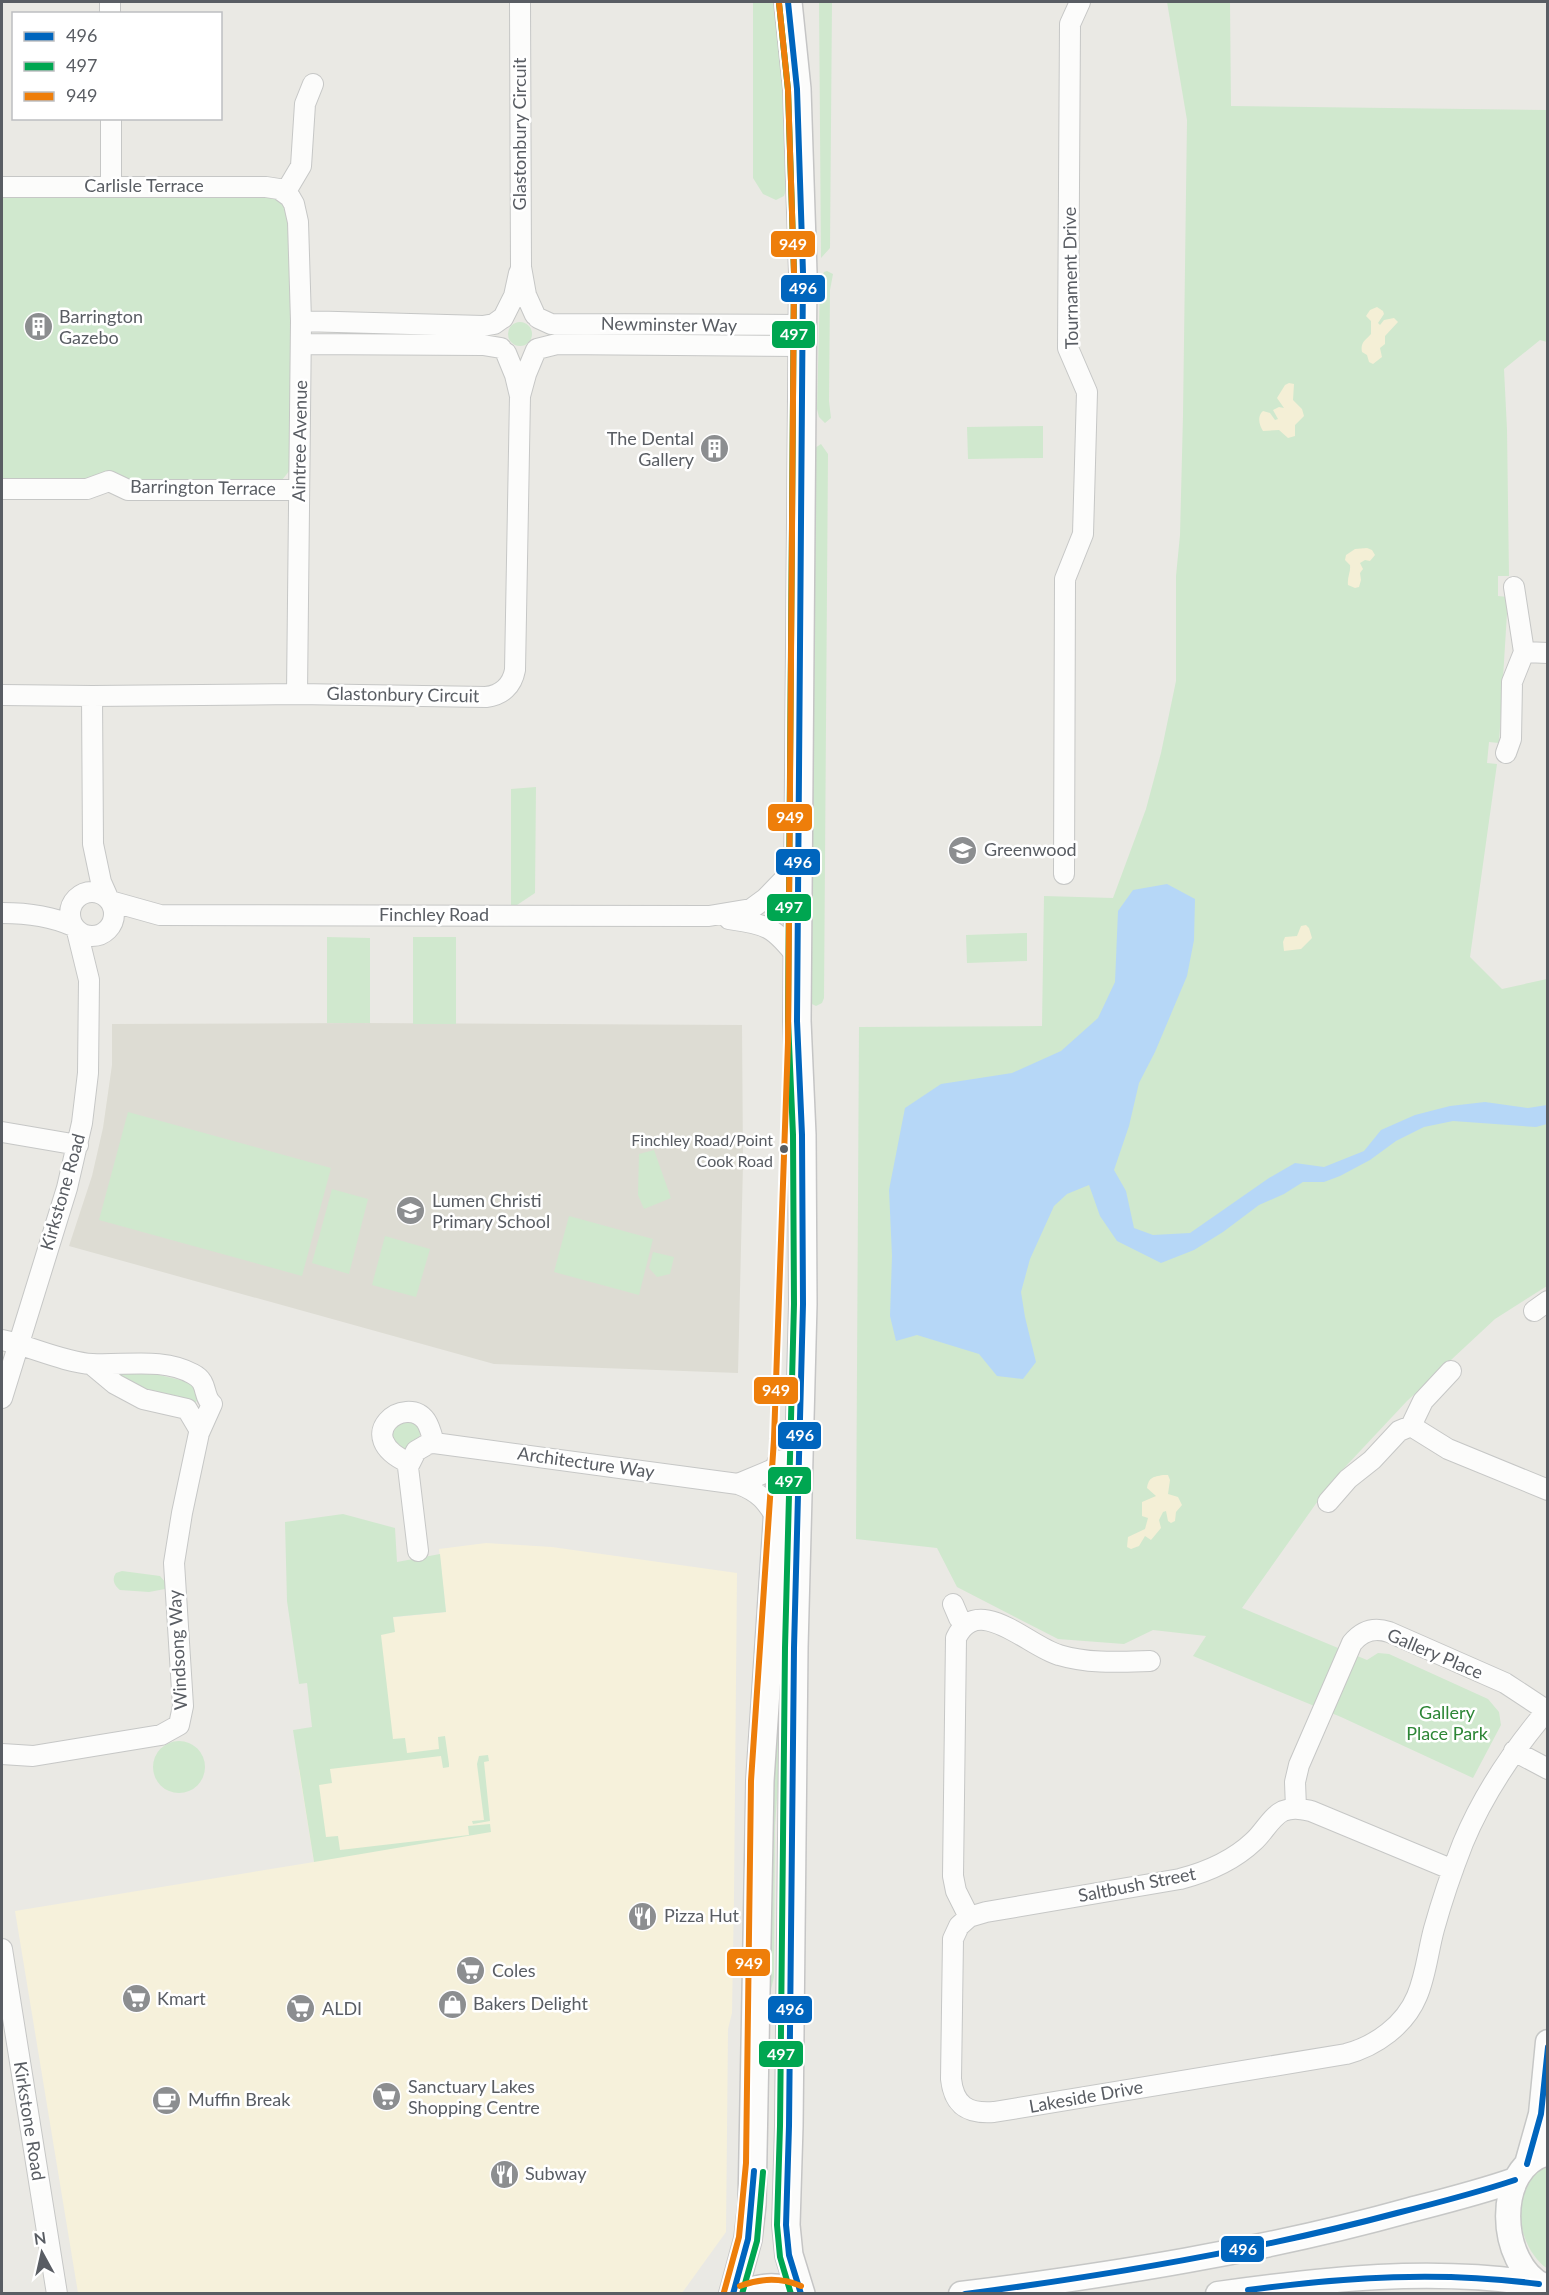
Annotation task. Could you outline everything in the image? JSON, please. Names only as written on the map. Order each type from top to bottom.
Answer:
[{"type":"main road","points":[[733,2294],[748,2239],[752,2205],[760,1781],[777,1648],[802,1135],[797,1042],[802,243],[796,89],[788,2]]},
{"type":"main road","points":[[796,89],[801,2]]},
{"type":"main road","points":[[794,1336],[778,1520],[777,1648],[792,1787],[786,2225],[789,2255],[799,2294]]},
{"type":"main road","points":[[756,2011],[766,2006],[777,1994],[780,1848],[792,1787]]},
{"type":"main road","points":[[743,2294],[758,2288],[773,2287],[788,2289],[799,2294]]},
{"type":"street","name":"Glastonbury Circuit","points":[[520,2],[521,267],[526,295],[536,316]]},
{"type":"street","name":"Tournament Drive","points":[[1064,874],[1065,579],[1083,534],[1087,392],[1068,348],[1070,24],[1080,2]]},
{"type":"street","points":[[285,193],[301,166],[305,104],[313,84]]},
{"type":"street","points":[[111,120],[111,186]]},
{"type":"street","name":"Carlisle Terrace","points":[[2,187],[266,187],[285,193]]},
{"type":"street","name":"Aintree Avenue","points":[[285,193],[293,200],[298,222],[301,321],[297,694]]},
{"type":"street","name":"Glastonbury Circuit","points":[[502,319],[514,296],[521,267]]},
{"type":"street","points":[[301,321],[483,326],[491,325],[512,311],[520,310],[536,316],[544,333],[537,350],[523,357],[483,345],[301,344]]},
{"type":"street","name":"Newminster Way","points":[[536,316],[551,324],[801,335]]},
{"type":"street","points":[[502,319],[496,335],[504,350]]},
{"type":"street","points":[[408,325],[408,345]]},
{"type":"street","name":"Newminster Way","points":[[537,350],[557,344],[801,335]]},
{"type":"street","name":"Glastonbury Circuit","points":[[2,695],[297,694],[489,697],[499,694],[511,683],[515,662],[519,396],[512,365],[504,350]]},
{"type":"street","name":"Glastonbury Circuit","points":[[519,396],[537,350]]},
{"type":"street","name":"Barrington Terrace","points":[[2,489],[87,489],[109,481],[128,490],[299,490]]},
{"type":"street","points":[[1506,753],[1511,739],[1512,681],[1524,652],[1514,587]]},
{"type":"street","points":[[1524,652],[1548,653]]},
{"type":"street","points":[[2,913],[23,913],[58,920],[85,935],[94,936],[108,930],[114,914],[101,882],[93,844],[92,696]]},
{"type":"street","points":[[75,928],[70,913],[85,875],[93,844]]},
{"type":"street","name":"Finchley Road","points":[[709,916],[751,909],[766,898],[798,865]]},
{"type":"street","points":[[23,913],[76,899],[84,893],[101,894],[109,900]]},
{"type":"street","name":"Finchley Road","points":[[109,900],[160,915]]},
{"type":"street","name":"Finchley Road","points":[[108,930],[160,915],[709,916],[752,922],[767,927],[783,938],[798,958]]},
{"type":"street","name":"Kirkstone Road","points":[[75,928],[89,980]]},
{"type":"street","name":"Kirkstone Road","points":[[2,1398],[9,1343],[67,1188],[78,1145],[88,1072],[89,980],[98,948],[108,930]]},
{"type":"street","points":[[2,1132],[78,1145]]},
{"type":"street","points":[[9,1343],[91,1364],[128,1362],[166,1366],[193,1374],[205,1384],[208,1401],[187,1409],[143,1399],[115,1384],[91,1364]]},
{"type":"street","points":[[1328,1502],[1348,1479],[1372,1460],[1399,1431],[1411,1426],[1423,1401],[1451,1371]]},
{"type":"street","name":"Windsong Way","points":[[2,1754],[33,1756],[55,1753],[161,1735],[179,1725],[183,1707],[174,1563],[182,1513],[200,1431],[212,1404],[208,1401]]},
{"type":"street","points":[[187,1409],[200,1431]]},
{"type":"street","points":[[409,1463],[390,1454],[384,1443],[383,1431],[391,1417],[409,1412],[420,1415],[426,1420],[434,1443],[416,1451],[409,1463],[418,1551]]},
{"type":"street","points":[[1411,1426],[1448,1449],[1548,1490]]},
{"type":"street","name":"Architecture Way","points":[[434,1443],[738,1484],[752,1489],[765,1499],[778,1520]]},
{"type":"street","points":[[738,1484],[781,1466]]},
{"type":"street","points":[[953,1604],[959,1618],[966,1625]]},
{"type":"street","points":[[969,1917],[956,1891],[953,1876],[955,1646],[960,1630],[976,1620],[989,1620],[1057,1655],[1090,1662],[1150,1661]]},
{"type":"street","name":"Gallery Place","points":[[1296,1808],[1295,1782],[1299,1765],[1352,1643],[1361,1634],[1378,1630],[1389,1632],[1505,1683],[1547,1709]]},
{"type":"street","name":"Lakeside Drive","points":[[969,1917],[959,1926],[953,1940],[952,2088],[958,2101],[964,2107],[981,2113],[994,2112],[1346,2054],[1378,2041],[1402,2019],[1417,1996],[1434,1929],[1453,1870],[1474,1820],[1514,1751],[1547,1709]]},
{"type":"street","points":[[1514,1751],[1548,1769]]},
{"type":"street","points":[[1296,1808],[1311,1811],[1453,1870]]},
{"type":"street","name":"Saltbush Street","points":[[969,1917],[986,1912],[1180,1880],[1197,1875],[1239,1853],[1254,1842],[1279,1814],[1296,1808]]},
{"type":"street","name":"Kirkstone Road","points":[[2,1949],[57,2294]]},
{"type":"street","points":[[1543,2285],[1529,2274],[1510,2238],[1507,2217],[1508,2201],[1530,2165],[1541,2114],[1548,2042]]},
{"type":"street","points":[[961,2294],[1259,2247],[1380,2218],[1530,2165]]},
{"type":"street","points":[[1218,2294],[1341,2279],[1401,2275],[1495,2277],[1543,2285]]},
{"type":"shaded area","name":"Lumen Christi Primary School","points":[[112,1024],[742,1025],[743,1164],[738,1373],[494,1364],[69,1246],[92,1176],[103,1128],[112,1065]]},
{"type":"shaded area","name":"Sanctuary Lakes Shopping Centre","points":[[486,1543],[552,1547],[737,1573],[734,1897],[732,2013],[728,2029],[726,2232],[682,2293],[78,2293],[15,1911],[314,1862],[299,1770],[376,1619],[446,1612],[439,1549]]},
{"type":"green space","points":[[753,2],[778,2],[789,181],[784,196],[776,200],[763,194],[753,178]]},
{"type":"green space","points":[[819,2],[832,2],[830,248],[821,258]]},
{"type":"green space","name":"Gallery Place Park","points":[[1167,2],[1230,2],[1231,106],[1547,110],[1547,342],[1540,340],[1504,369],[1509,576],[1498,576],[1498,596],[1508,597],[1499,743],[1489,742],[1487,763],[1497,764],[1470,957],[1502,989],[1547,979],[1547,1286],[1495,1319],[1407,1401],[1332,1481],[1242,1608],[1367,1660],[1378,1653],[1389,1654],[1488,1699],[1499,1712],[1501,1725],[1473,1778],[1341,1717],[1193,1656],[1206,1636],[1153,1630],[1124,1644],[1058,1639],[957,1587],[937,1548],[856,1539],[859,1027],[1042,1026],[1044,896],[1113,898],[1146,809],[1161,753],[1176,681],[1176,576],[1180,535],[1183,415],[1187,120]]},
{"type":"green space","points":[[2,195],[277,195],[292,212],[290,470],[282,480],[130,484],[102,479],[2,483]]},
{"type":"green space","points":[[824,272],[833,274],[830,290],[829,401],[831,418],[825,423],[819,417],[817,409],[820,283]]},
{"type":"green space","points":[[520,322],[529,325],[532,334],[529,343],[520,346],[511,343],[508,334],[511,325]]},
{"type":"green space","points":[[1043,426],[1043,458],[968,459],[967,427]]},
{"type":"green space","points":[[821,444],[828,454],[824,998],[822,1003],[816,1006],[810,1003],[811,560],[815,448]]},
{"type":"green space","points":[[536,787],[535,893],[511,909],[511,789]]},
{"type":"green space","points":[[1027,933],[1027,961],[967,963],[966,935]]},
{"type":"green space","points":[[327,937],[370,938],[370,1023],[327,1023]]},
{"type":"green space","points":[[413,937],[456,937],[456,1024],[413,1024]]},
{"type":"green space","points":[[128,1112],[331,1168],[302,1276],[99,1220]]},
{"type":"green space","points":[[654,1150],[671,1198],[644,1209],[638,1195],[639,1154]]},
{"type":"green space","points":[[332,1189],[368,1199],[349,1274],[312,1263]]},
{"type":"green space","points":[[569,1216],[653,1239],[639,1295],[554,1272]]},
{"type":"green space","points":[[385,1236],[430,1249],[416,1297],[372,1285]]},
{"type":"green space","points":[[653,1252],[674,1257],[670,1274],[657,1277],[649,1268]]},
{"type":"green space","points":[[142,1371],[189,1382],[195,1386],[198,1399],[184,1407],[111,1373]]},
{"type":"green space","points":[[407,1418],[422,1428],[417,1440],[411,1446],[399,1451],[390,1434],[391,1429]]},
{"type":"green space","points":[[343,1514],[395,1528],[397,1562],[440,1554],[446,1612],[393,1617],[395,1632],[381,1635],[393,1739],[405,1738],[407,1753],[439,1749],[438,1737],[445,1736],[449,1767],[443,1768],[441,1756],[330,1769],[332,1783],[319,1785],[326,1837],[338,1836],[340,1850],[469,1835],[468,1826],[490,1824],[491,1832],[314,1862],[293,1730],[312,1727],[307,1683],[299,1684],[287,1601],[285,1522]]},
{"type":"green space","points":[[122,1571],[160,1576],[166,1583],[165,1589],[149,1592],[120,1590],[115,1585],[114,1578],[116,1573]]},
{"type":"green space","points":[[780,1670],[784,1700],[775,1826],[774,1977],[769,1997],[767,1835]]},
{"type":"green space","points":[[179,1741],[189,1743],[197,1749],[203,1757],[205,1767],[203,1777],[197,1785],[189,1791],[179,1793],[169,1791],[161,1785],[155,1777],[153,1767],[155,1757],[161,1749],[169,1743]]},
{"type":"green space","points":[[488,1755],[489,1761],[484,1762],[490,1821],[473,1824],[472,1821],[484,1820],[477,1764],[479,1756]]},
{"type":"green space","points":[[1548,2161],[1548,2269],[1531,2251],[1525,2239],[1520,2213],[1524,2188],[1530,2177]]},
{"type":"sand","points":[[1377,307],[1384,314],[1378,323],[1380,325],[1384,320],[1394,318],[1398,322],[1385,336],[1385,344],[1380,348],[1382,357],[1373,364],[1362,352],[1362,346],[1371,334],[1371,321],[1366,316],[1370,310]]},
{"type":"sand","points":[[1294,384],[1293,400],[1302,409],[1304,416],[1295,425],[1295,436],[1288,438],[1279,430],[1263,431],[1259,421],[1263,411],[1270,413],[1275,420],[1278,419],[1273,410],[1279,407],[1284,408],[1277,398],[1285,385]]},
{"type":"sand","points":[[1367,548],[1375,555],[1370,561],[1365,560],[1360,563],[1363,569],[1360,573],[1361,580],[1359,587],[1355,588],[1348,585],[1350,565],[1345,560],[1346,555],[1355,549]]},
{"type":"sand","points":[[1306,925],[1312,938],[1301,949],[1284,951],[1285,937],[1297,936],[1301,926]]},
{"type":"sand","points":[[1168,1475],[1170,1480],[1168,1494],[1178,1497],[1182,1505],[1176,1512],[1175,1521],[1171,1523],[1168,1521],[1166,1511],[1163,1512],[1159,1520],[1161,1528],[1151,1540],[1145,1536],[1139,1546],[1131,1549],[1127,1547],[1128,1537],[1145,1529],[1148,1518],[1142,1516],[1142,1502],[1156,1496],[1147,1488],[1149,1482],[1154,1477]]},
{"type":"water","points":[[1167,884],[1195,899],[1194,940],[1187,976],[1155,1052],[1139,1083],[1129,1126],[1114,1170],[1126,1191],[1134,1228],[1153,1235],[1190,1233],[1269,1178],[1295,1163],[1324,1167],[1364,1151],[1381,1130],[1415,1115],[1450,1106],[1485,1102],[1528,1108],[1547,1105],[1547,1124],[1536,1127],[1453,1121],[1424,1127],[1396,1141],[1370,1160],[1340,1176],[1324,1182],[1303,1182],[1284,1194],[1259,1205],[1194,1250],[1161,1263],[1117,1241],[1100,1216],[1089,1185],[1067,1194],[1054,1206],[1030,1259],[1021,1292],[1036,1362],[1023,1379],[997,1376],[979,1354],[917,1335],[896,1341],[890,1316],[892,1256],[889,1190],[905,1108],[941,1084],[1012,1073],[1061,1051],[1098,1018],[1115,982],[1118,911],[1133,890]]},
{"type":"transit line","name":"496","points":[[788,2],[797,89],[803,273],[797,1021],[802,1135],[803,1304],[794,1648],[786,2225],[789,2255],[801,2294]]},
{"type":"transit line","name":"497","points":[[779,3],[788,90],[794,273],[788,1021],[793,1135],[794,1304],[785,1648],[777,2225],[780,2257],[791,2294]]},
{"type":"transit line","name":"949","points":[[724,2292],[739,2237],[746,2163],[751,1781],[774,1439],[788,1042],[794,273],[788,90],[779,3]]},
{"type":"transit line","name":"496","points":[[1527,2164],[1541,2114],[1548,2047]]},
{"type":"transit line","name":"496","points":[[733,2294],[748,2239],[754,2171]]},
{"type":"transit line","name":"497","points":[[742,2294],[757,2241],[763,2172]]},
{"type":"transit line","name":"496","points":[[965,2294],[1182,2261],[1290,2239],[1456,2198],[1515,2180]]},
{"type":"transit line","name":"496","points":[[1248,2290],[1394,2277],[1466,2278],[1539,2284]]},
{"type":"transit line","name":"949","points":[[740,2286],[755,2281],[770,2280],[786,2281],[801,2286]]},
{"type":"place","name":"Barrington Gazebo","points":[[38,327]]},
{"type":"place","name":"The Dental Gallery","points":[[715,449]]},
{"type":"place","name":"Greenwood","points":[[963,850]]},
{"type":"place","name":"Finchley Road/Point Cook Road","points":[[784,1149]]},
{"type":"place","name":"Lumen Christi Primary School","points":[[411,1211]]},
{"type":"place","name":"Pizza Hut","points":[[643,1916]]},
{"type":"place","name":"Coles","points":[[471,1971]]},
{"type":"place","name":"Kmart","points":[[136,1999]]},
{"type":"place","name":"Bakers Delight","points":[[452,2004]]},
{"type":"place","name":"ALDI","points":[[301,2009]]},
{"type":"place","name":"Sanctuary Lakes Shopping Centre","points":[[387,2097]]},
{"type":"place","name":"Muffin Break","points":[[167,2100]]},
{"type":"place","name":"Subway","points":[[504,2174]]}]
